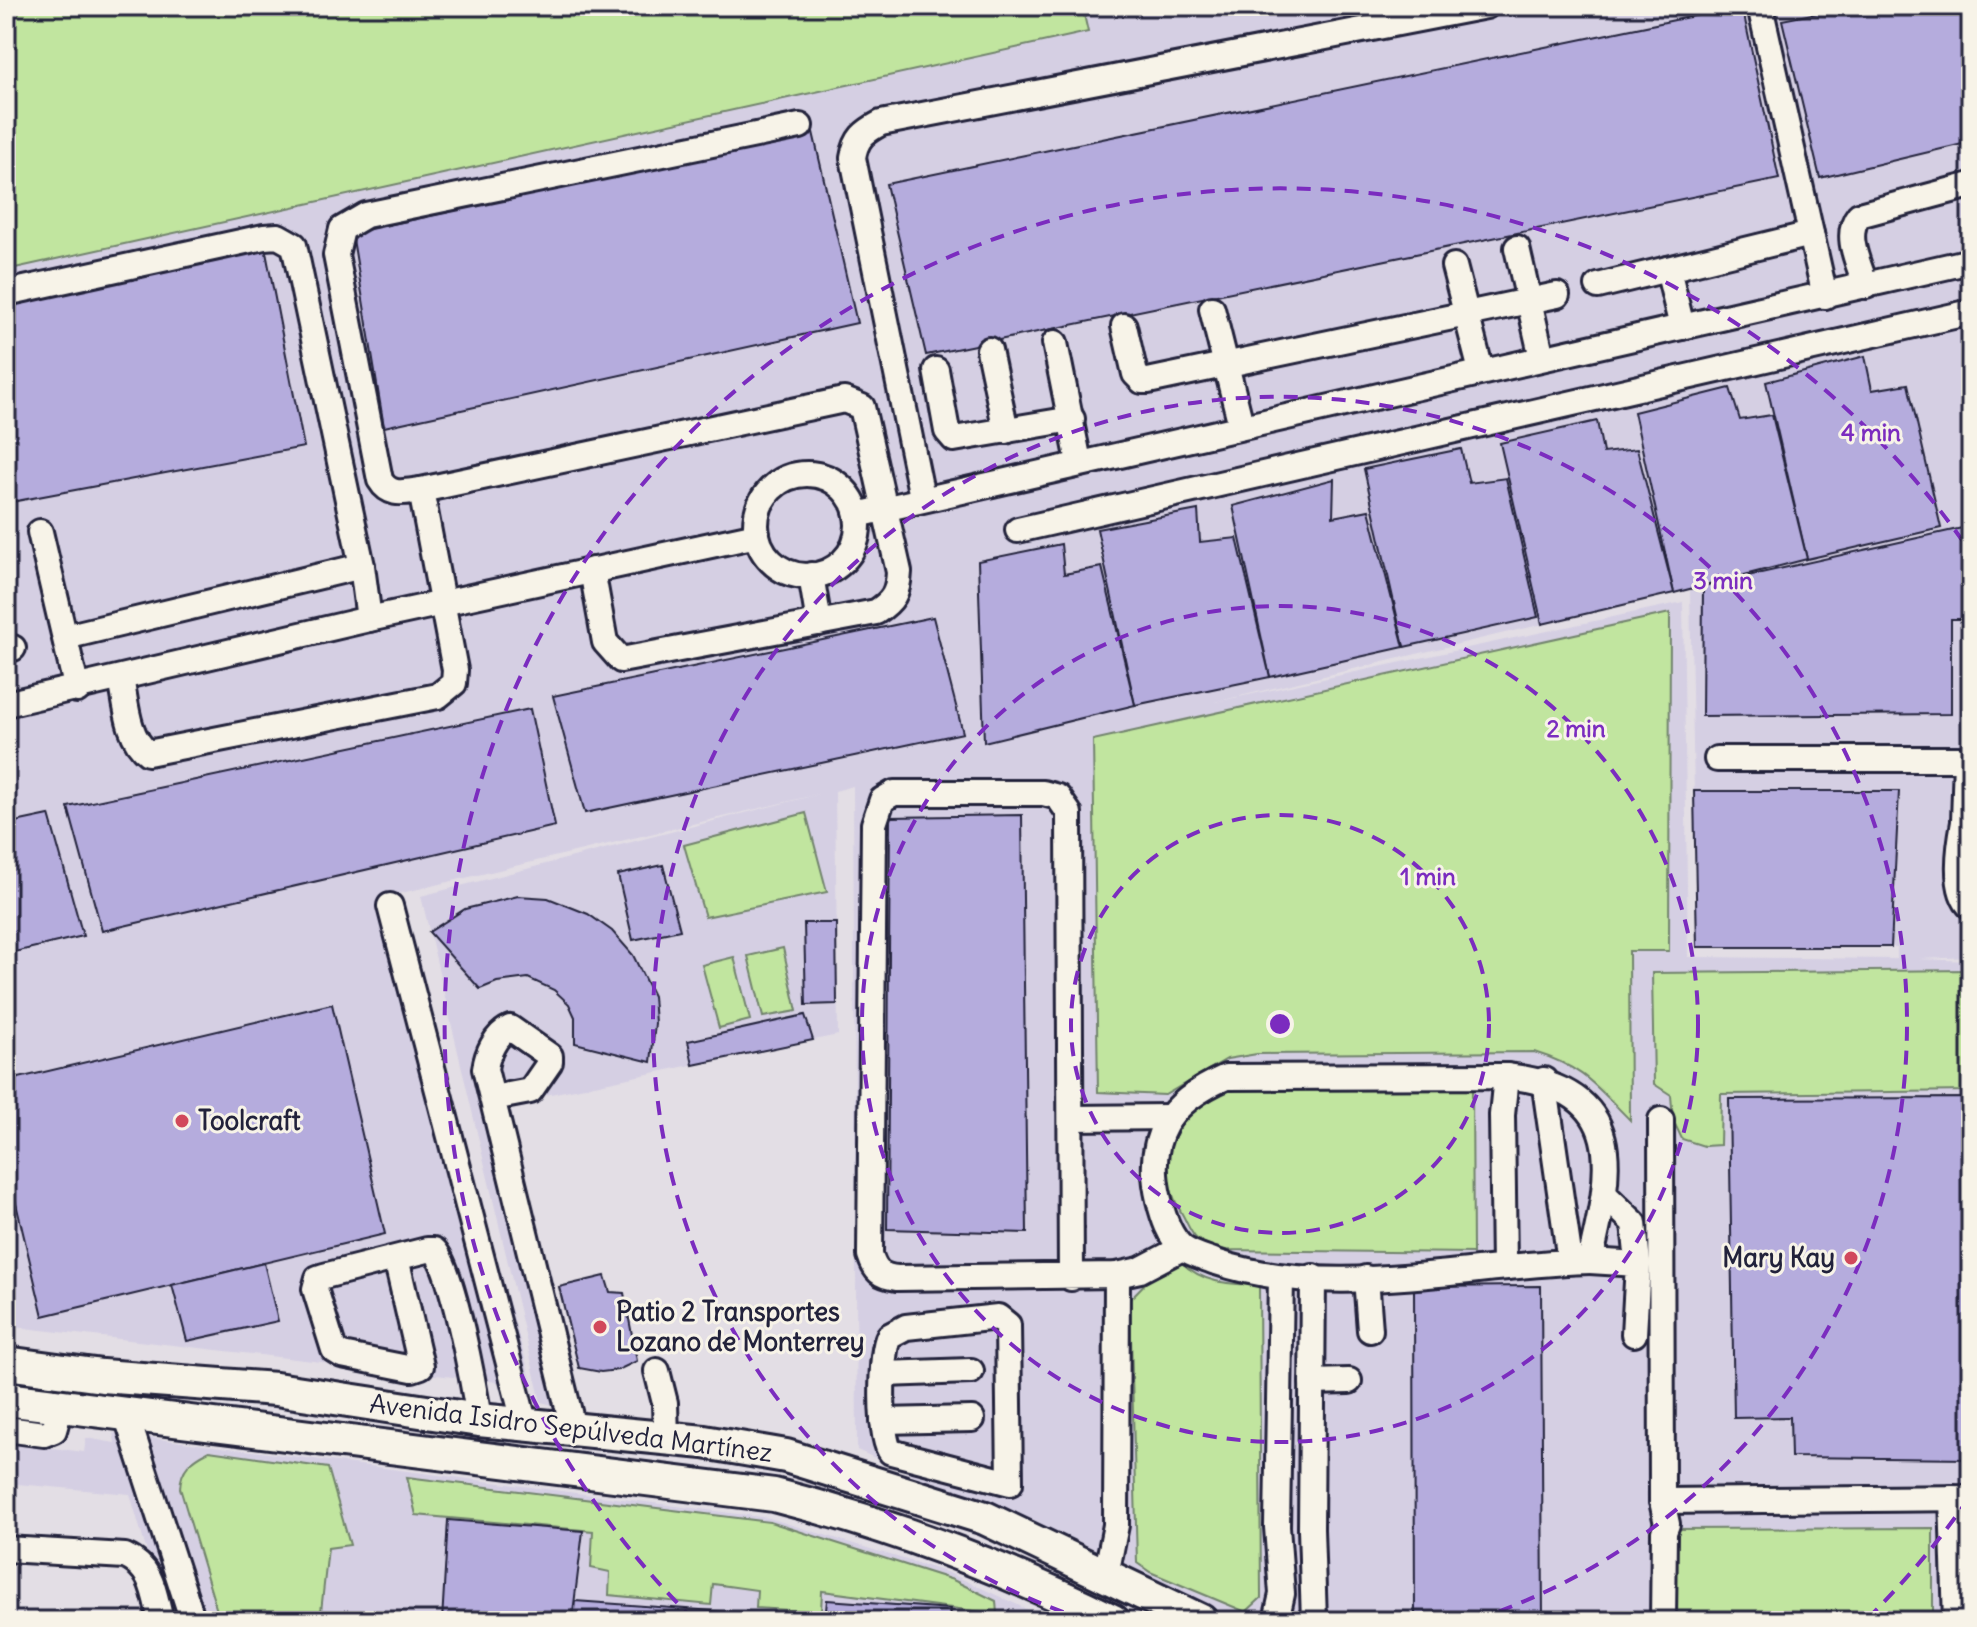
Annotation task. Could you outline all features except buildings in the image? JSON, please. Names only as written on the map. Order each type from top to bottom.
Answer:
[{"type":"main road","name":"Avenida Isidro Sepúlveda Martínez","points":[[6,1363],[102,1376],[276,1389],[479,1420],[573,1428],[786,1456],[1005,1527],[1201,1621]]},
{"type":"main road","name":"Avenida Isidro Sepúlveda Martínez","points":[[6,1399],[774,1495],[852,1515],[969,1555],[1113,1621]]},
{"type":"main road","points":[[371,1445],[440,1438],[446,1434],[448,1415]]},
{"type":"street","points":[[922,497],[853,158],[856,142],[865,131],[881,123],[1486,6]]},
{"type":"street","points":[[1760,6],[1825,296]]},
{"type":"street","points":[[592,570],[605,642],[621,660],[876,612],[891,602],[898,589],[899,572],[866,416],[855,401],[844,400],[421,490],[395,493],[385,490],[380,480],[336,255],[342,229],[366,215],[800,126]]},
{"type":"street","points":[[1866,286],[1851,238],[1851,225],[1859,215],[1971,185]]},
{"type":"street","points":[[1598,286],[1811,234]]},
{"type":"street","points":[[6,293],[264,237],[287,239],[298,254],[340,473],[362,566],[369,619]]},
{"type":"street","points":[[1517,248],[1542,358]]},
{"type":"street","points":[[857,515],[922,497],[1971,261]]},
{"type":"street","points":[[1454,266],[1481,371]]},
{"type":"street","points":[[1668,269],[1682,327]]},
{"type":"street","points":[[1124,326],[1135,374],[1142,381],[1557,295]]},
{"type":"street","points":[[1212,309],[1241,425]]},
{"type":"street","points":[[1018,530],[1971,312]]},
{"type":"street","points":[[1055,343],[1079,462]]},
{"type":"street","points":[[989,350],[1006,431]]},
{"type":"street","points":[[936,370],[949,436],[960,439],[1072,419]]},
{"type":"street","points":[[806,473],[824,476],[840,485],[851,498],[857,515],[858,532],[847,555],[827,571],[811,575],[792,574],[776,565],[764,552],[757,535],[756,517],[762,500],[781,482],[806,473]]},
{"type":"street","points":[[121,678],[133,735],[139,747],[148,753],[438,696],[454,683],[455,670],[421,490]]},
{"type":"street","points":[[40,532],[77,690]]},
{"type":"street","points":[[6,704],[77,690],[369,619],[757,535]]},
{"type":"street","points":[[65,637],[362,566]]},
{"type":"street","points":[[811,575],[819,623]]},
{"type":"street","points":[[1717,759],[1969,759],[1966,864],[1961,891],[1971,907]]},
{"type":"street","points":[[1071,1278],[1072,828],[1066,804],[1058,797],[1043,793],[907,792],[882,800],[874,824],[870,1255],[874,1268],[883,1276],[897,1278],[1071,1278],[1140,1270],[1182,1248]]},
{"type":"street","points":[[390,906],[525,1425]]},
{"type":"street","points":[[1504,1267],[1502,1115],[1506,1076]]},
{"type":"street","points":[[1580,1261],[1605,1195],[1609,1171],[1605,1143],[1593,1118],[1576,1096],[1544,1080],[1506,1076],[1226,1077],[1189,1097],[1170,1117],[1154,1149],[1153,1175],[1164,1221],[1182,1248],[1233,1268],[1281,1277],[1366,1278],[1580,1261],[1638,1264]]},
{"type":"street","points":[[1544,1080],[1545,1111],[1580,1261]]},
{"type":"street","points":[[493,1098],[573,1428]]},
{"type":"street","points":[[1502,1115],[1545,1111]]},
{"type":"street","points":[[1071,1118],[1170,1117]]},
{"type":"street","points":[[1661,1120],[1662,1501],[1667,1524],[1664,1532],[1663,1621]]},
{"type":"street","points":[[1605,1195],[1634,1223],[1638,1264],[1634,1334]]},
{"type":"street","points":[[396,1258],[422,1361],[417,1369],[342,1355],[331,1346],[315,1282],[324,1276],[427,1250],[438,1252],[455,1307],[479,1420]]},
{"type":"street","points":[[1106,1575],[1116,1525],[1117,1275]]},
{"type":"street","points":[[1276,1621],[1282,1594],[1277,1527],[1281,1277]]},
{"type":"street","points":[[1313,1277],[1311,1529],[1314,1621]]},
{"type":"street","points":[[1366,1278],[1370,1330]]},
{"type":"street","points":[[412,1318],[455,1307]]},
{"type":"street","points":[[1005,1527],[1010,1483],[1008,1325],[1004,1319],[983,1319],[897,1331],[886,1342],[885,1444],[891,1452],[1010,1483]]},
{"type":"street","points":[[657,1371],[665,1403],[666,1439]]},
{"type":"street","points":[[884,1374],[971,1371]]},
{"type":"street","points":[[1312,1382],[1349,1381]]},
{"type":"street","points":[[6,1429],[44,1434],[54,1430],[61,1405]]},
{"type":"street","points":[[126,1414],[193,1621]]},
{"type":"street","points":[[883,1421],[972,1419]]},
{"type":"street","points":[[1662,1501],[1961,1498],[1956,1621]]},
{"type":"street","points":[[1277,1527],[1311,1529]]},
{"type":"street","points":[[6,1549],[125,1556],[143,1566],[150,1575],[161,1621]]},
{"type":"shaded area","points":[[6,6],[1971,6],[1971,957],[1918,959],[1971,961],[1971,1621],[1243,1621],[857,1450],[853,786],[835,791],[838,1035],[502,1104],[576,1411],[541,1402],[421,896],[819,794],[393,895],[533,1386],[6,1326]],"holes":[[[1690,589],[1697,947],[1897,947],[1897,959],[1688,957],[1683,602],[1215,702]]]},
{"type":"shaded area","points":[[113,1433],[769,1518],[949,1573],[1052,1621],[167,1621],[130,1494],[6,1483],[6,1442],[84,1452],[86,1438],[115,1443]]},
{"type":"green space","points":[[6,6],[1082,6],[1088,32],[6,270]]},
{"type":"green space","points":[[1670,613],[1669,951],[1629,951],[1630,1120],[1577,1071],[1534,1052],[1257,1054],[1227,1059],[1165,1095],[1098,1092],[1093,740]]},
{"type":"green space","points":[[806,813],[827,892],[705,917],[684,845]]},
{"type":"green space","points":[[783,948],[797,1011],[763,1017],[748,956]]},
{"type":"green space","points":[[734,957],[750,1020],[719,1028],[702,965]]},
{"type":"green space","points":[[1971,970],[1971,1091],[1721,1094],[1720,1145],[1704,1146],[1682,1139],[1673,1120],[1671,1095],[1654,1084],[1652,973]]},
{"type":"green space","points":[[1241,1085],[1472,1086],[1473,1253],[1226,1250],[1200,1241],[1190,1230],[1171,1191],[1167,1170],[1168,1150],[1185,1116],[1200,1102]]},
{"type":"green space","points":[[1181,1262],[1208,1279],[1259,1285],[1261,1598],[1246,1612],[1150,1572],[1137,1563],[1130,1299],[1161,1267]]},
{"type":"green space","points":[[209,1451],[328,1468],[350,1545],[328,1548],[320,1621],[220,1621],[180,1488],[188,1465]]},
{"type":"green space","points":[[407,1477],[770,1522],[953,1580],[996,1601],[997,1614],[822,1591],[821,1612],[756,1608],[757,1590],[713,1584],[711,1605],[609,1595],[610,1572],[591,1568],[593,1531],[416,1515]]},
{"type":"green space","points":[[1933,1528],[1933,1621],[1674,1621],[1673,1529]]},
{"type":"place","name":"Toolcraft","points":[[182,1121]]},
{"type":"place","name":"Mary Kay","points":[[1851,1258]]},
{"type":"place","name":"Patio 2 Transportes Lozano de Monterrey","points":[[600,1327]]}]
